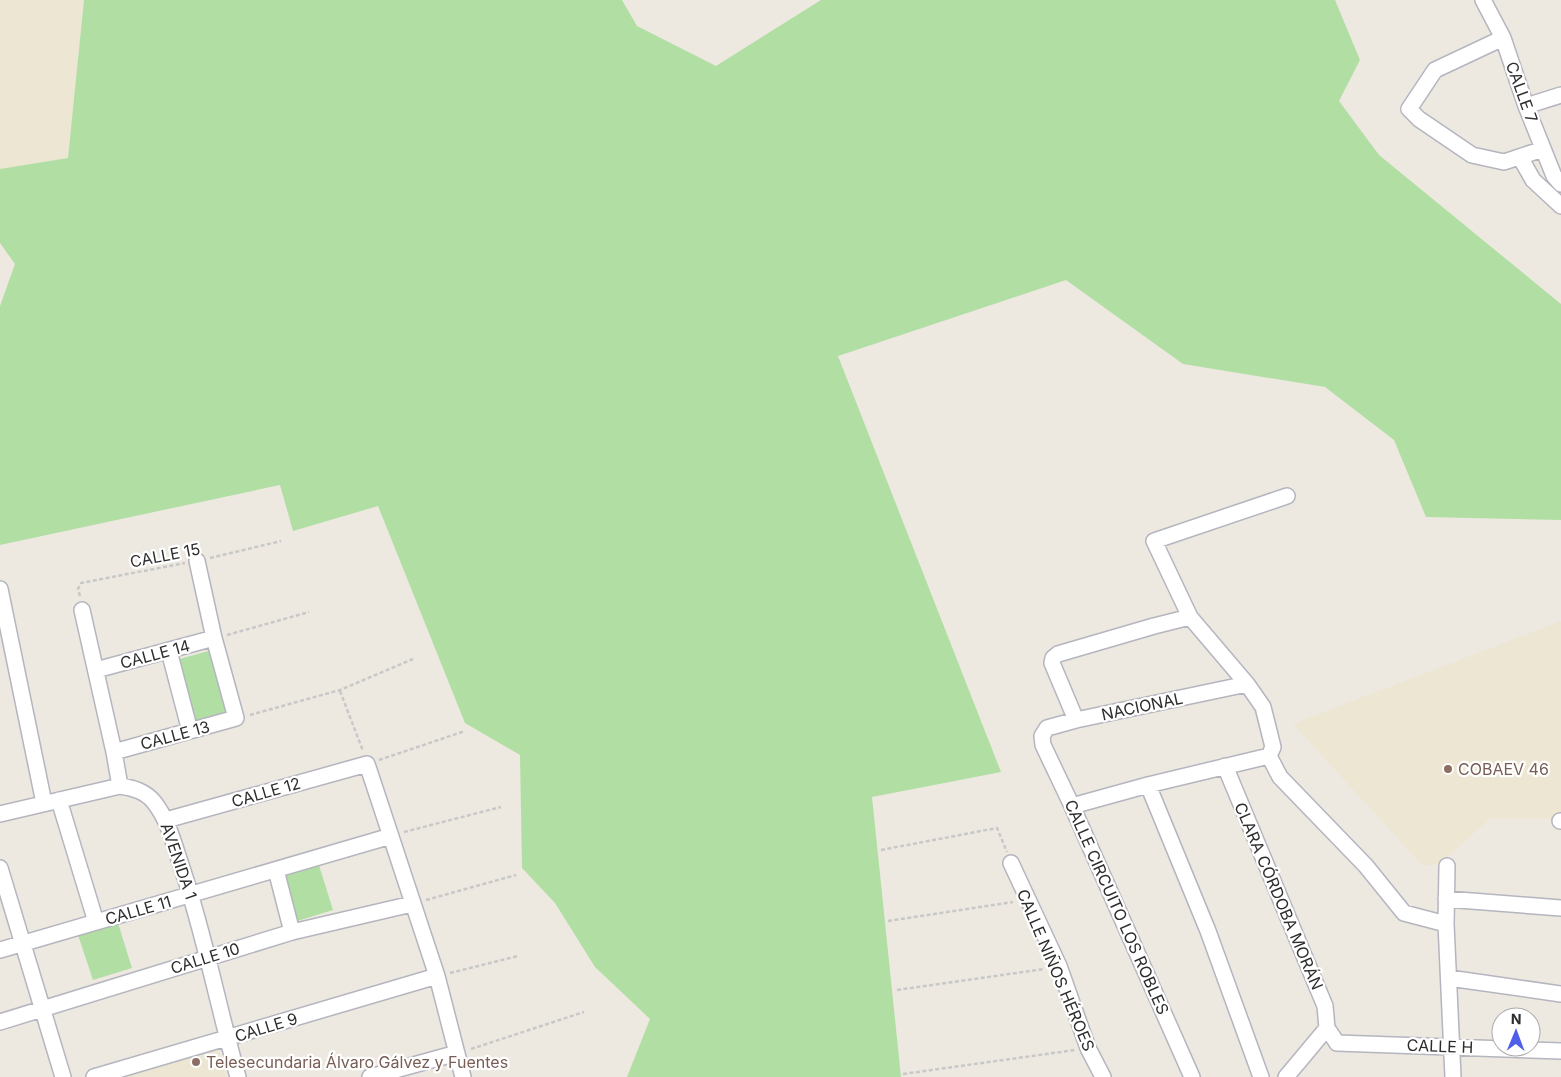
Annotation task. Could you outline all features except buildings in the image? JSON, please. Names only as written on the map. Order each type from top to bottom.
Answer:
[{"type":"street","name":"CALLE 7","points":[[1482,0],[1503,38],[1526,106],[1554,176],[1561,184]]},
{"type":"street","points":[[1503,38],[1435,70],[1409,109],[1418,119],[1472,155],[1504,162],[1543,148]]},
{"type":"street","points":[[1526,106],[1561,95]]},
{"type":"street","points":[[1520,157],[1533,180],[1561,206]]},
{"type":"street","points":[[1269,756],[1273,747],[1263,706],[1248,684],[1190,618],[1154,541],[1287,496]]},
{"type":"street","points":[[197,561],[214,638],[236,718]]},
{"type":"street","points":[[0,589],[44,803]]},
{"type":"street","points":[[0,814],[120,786],[82,610]]},
{"type":"street","points":[[1076,720],[1052,663],[1052,658],[1058,654],[1154,626],[1190,618]]},
{"type":"street","name":"CALLE 14","points":[[96,670],[214,638]]},
{"type":"street","points":[[169,651],[190,731]]},
{"type":"street","name":"NACIONAL","points":[[1042,736],[1047,728],[1076,720],[1248,684]]},
{"type":"street","name":"CALLE 13","points":[[114,752],[236,718]]},
{"type":"street","name":"CALLE CIRCUITO LOS ROBLES","points":[[1042,736],[1043,745],[1192,1077]]},
{"type":"street","points":[[1072,806],[1148,785],[1269,756]]},
{"type":"street","points":[[1269,756],[1280,777],[1366,866],[1404,913],[1446,924]]},
{"type":"street","points":[[367,764],[436,976],[463,1077]]},
{"type":"street","name":"CALLE 12","points":[[166,820],[367,764]]},
{"type":"street","name":"CLARA CÓRDOBA MORÁN","points":[[1225,766],[1325,1006],[1327,1028]]},
{"type":"street","points":[[1148,785],[1208,931],[1260,1077]]},
{"type":"street","name":"AVENIDA 1","points":[[120,786],[143,792],[153,800],[166,820],[191,894],[238,1077]]},
{"type":"street","points":[[59,800],[96,922]]},
{"type":"street","name":"CALLE 11","points":[[0,950],[391,836]]},
{"type":"street","name":"CALLE NIÑOS HÉROES","points":[[1011,863],[1058,966],[1088,1048],[1103,1077]]},
{"type":"street","points":[[1447,866],[1446,924],[1453,1077]]},
{"type":"street","points":[[0,868],[62,1077]]},
{"type":"street","points":[[276,870],[292,932]]},
{"type":"street","points":[[1446,899],[1561,908]]},
{"type":"street","name":"CALLE 10","points":[[0,1022],[292,932],[412,904]]},
{"type":"street","name":"CALLE 9","points":[[94,1077],[436,976]]},
{"type":"street","points":[[1449,978],[1561,994]]},
{"type":"street","points":[[1286,1077],[1327,1028]]},
{"type":"street","name":"CALLE H","points":[[1327,1028],[1337,1043],[1561,1051]]},
{"type":"street","points":[[370,1077],[457,1053]]},
{"type":"path","name":"CALLE 15","points":[[82,610],[78,589],[81,583],[197,561],[281,541]]},
{"type":"path","points":[[214,638],[309,612]]},
{"type":"path","points":[[236,718],[340,690],[413,659]]},
{"type":"path","points":[[340,690],[367,764],[465,731]]},
{"type":"path","points":[[391,836],[501,806]]},
{"type":"path","points":[[881,850],[997,828],[1011,863]]},
{"type":"path","points":[[412,904],[516,875]]},
{"type":"path","points":[[888,921],[1027,899]]},
{"type":"path","points":[[436,976],[518,956]]},
{"type":"path","points":[[897,990],[1058,966]]},
{"type":"path","points":[[457,1053],[584,1012]]},
{"type":"path","points":[[903,1074],[1088,1048]]},
{"type":"shaded area","points":[[0,0],[84,0],[68,158],[0,169]]},
{"type":"shaded area","name":"COBAEV 46","points":[[1561,621],[1561,813],[1554,818],[1491,818],[1441,863],[1423,866],[1293,724]]},
{"type":"shaded area","name":"Telesecundaria Álvaro Gálvez y Fuentes","points":[[218,1048],[227,1077],[118,1077]]},
{"type":"green space","points":[[84,0],[622,0],[637,26],[716,66],[821,0],[1335,0],[1360,60],[1339,101],[1379,155],[1561,304],[1561,520],[1426,517],[1394,440],[1325,387],[1183,364],[1066,280],[838,356],[1001,772],[872,797],[901,1077],[627,1077],[650,1019],[595,967],[555,903],[522,868],[520,755],[465,723],[378,506],[293,531],[280,485],[0,545],[0,306],[15,264],[0,243],[0,169],[68,158]]},
{"type":"green space","points":[[212,650],[229,711],[193,721],[176,660]]},
{"type":"green space","points":[[318,862],[333,910],[294,922],[279,874]]},
{"type":"green space","points":[[117,920],[132,968],[93,980],[77,932]]},
{"type":"place","name":"COBAEV 46","points":[[1448,769]]},
{"type":"place","name":"Telesecundaria Álvaro Gálvez y Fuentes","points":[[196,1062]]}]
